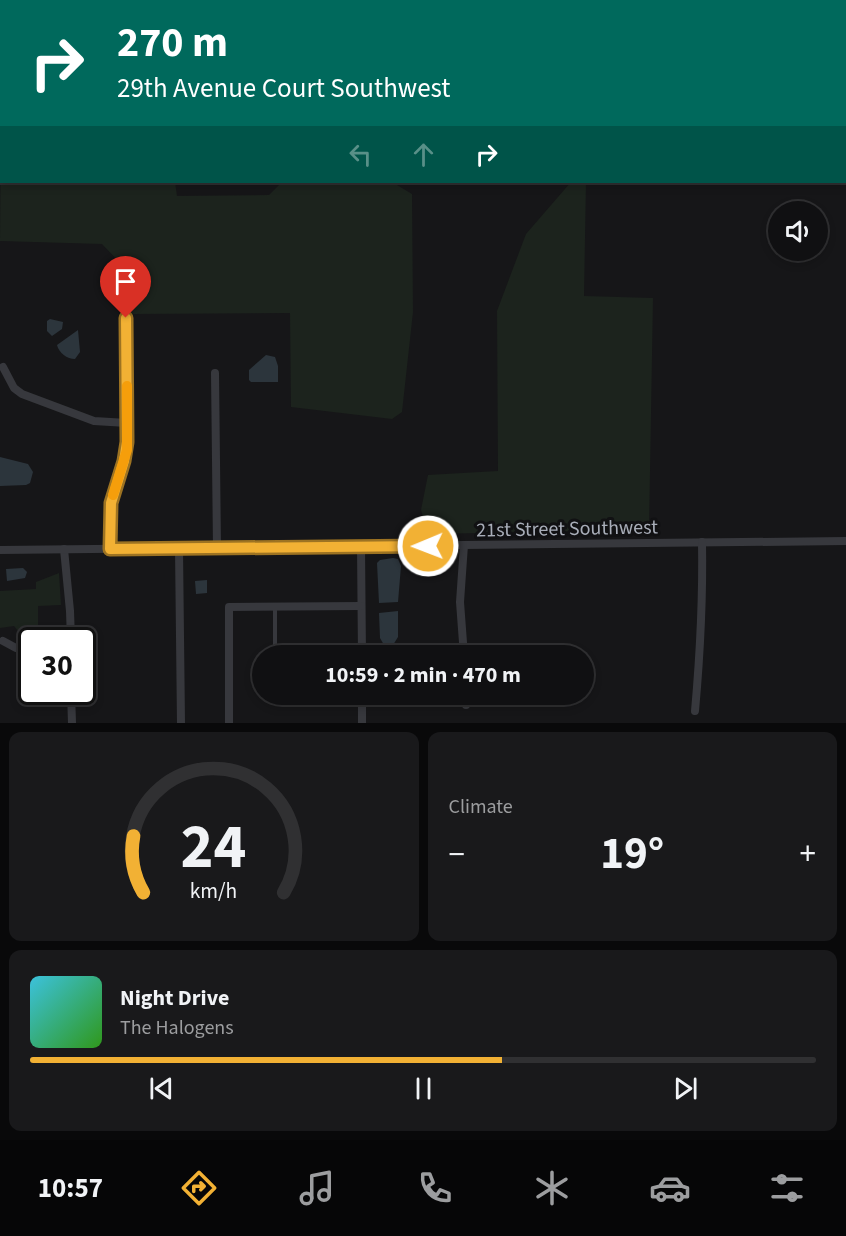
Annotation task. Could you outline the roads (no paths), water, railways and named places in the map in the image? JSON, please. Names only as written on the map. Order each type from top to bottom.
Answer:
[{"type":"street","points":[[110,549],[111,503],[124,461],[127,423],[126,318]]},
{"type":"street","points":[[3,367],[14,388],[22,394],[94,421],[127,423]]},
{"type":"street","points":[[214,373],[217,548]]},
{"type":"street","name":"21st Street Southwest","points":[[0,550],[846,541]]},
{"type":"street","points":[[695,711],[702,600],[702,542]]},
{"type":"street","points":[[463,645],[460,602],[464,545]]},
{"type":"street","points":[[361,546],[362,645]]},
{"type":"street","points":[[64,549],[70,601],[70,627]]},
{"type":"street","points":[[179,549],[181,723]]},
{"type":"street","points":[[229,723],[229,607],[362,606]]},
{"type":"street","points":[[3,641],[18,648]]},
{"type":"street","points":[[71,705],[72,723]]},
{"type":"street","points":[[362,705],[362,723]]},
{"type":"lane","points":[[275,607],[275,645]]}]
